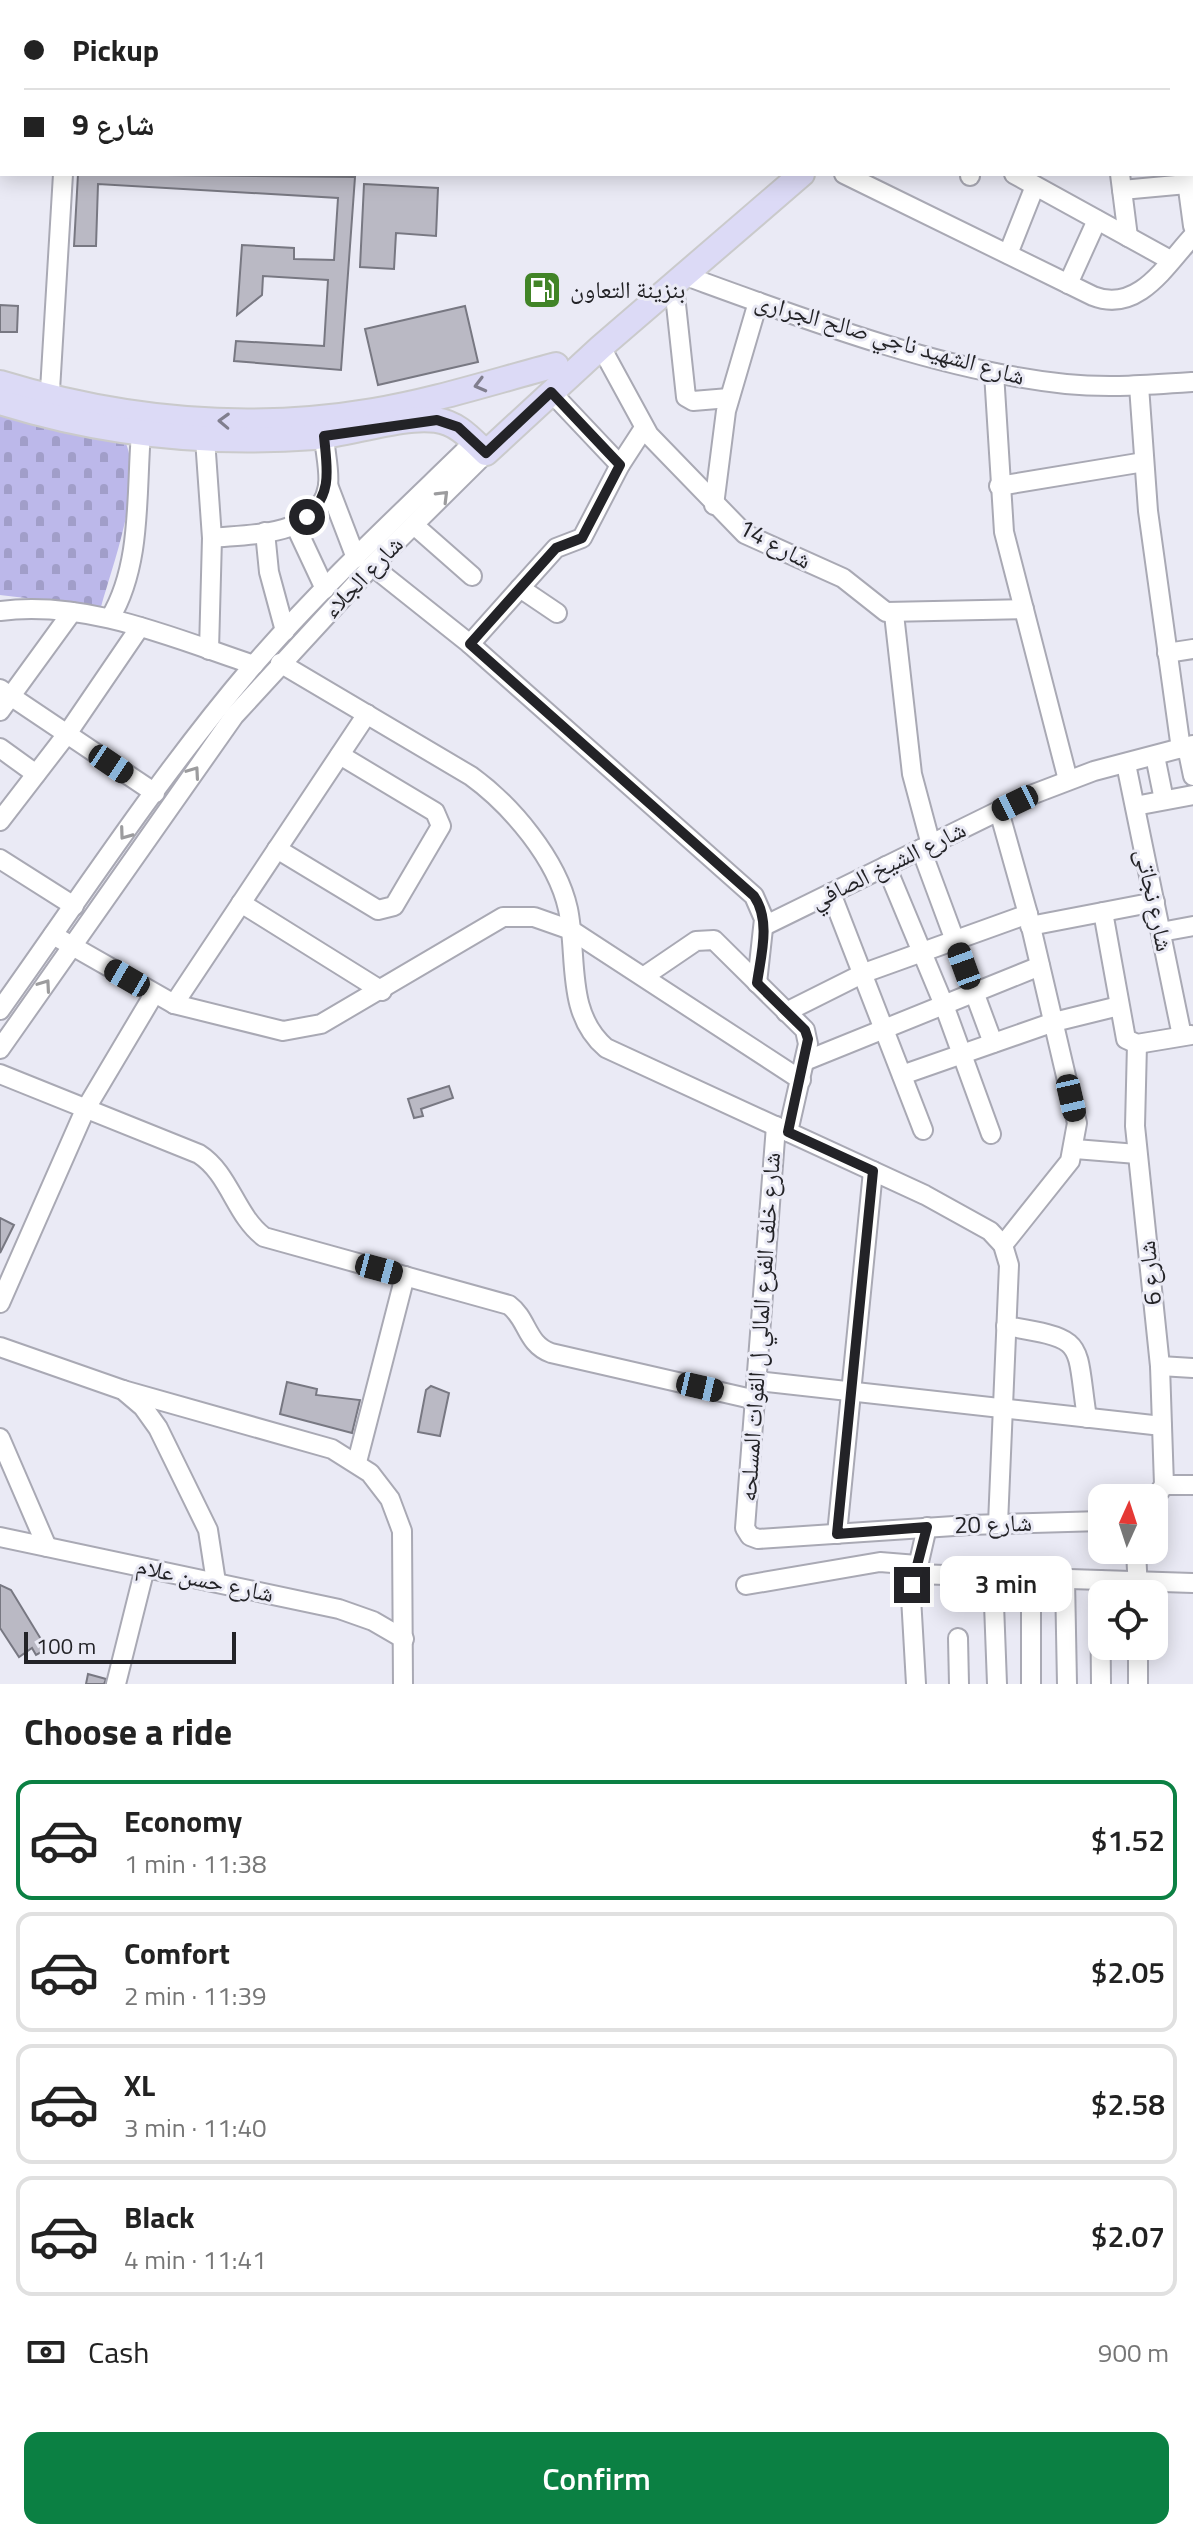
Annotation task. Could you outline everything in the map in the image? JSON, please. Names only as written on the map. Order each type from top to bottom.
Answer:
[{"type":"main road","name":"شارع الجلاء","points":[[480,447],[556,365],[777,176]]},
{"type":"main road","name":"شارع الجلاء","points":[[480,447],[551,392],[800,176]]},
{"type":"main road","points":[[0,402],[220,421],[293,420],[408,404],[556,365]]},
{"type":"main road","points":[[0,383],[49,407],[141,433],[205,439],[324,436],[426,419],[458,427],[480,447]]},
{"type":"street","points":[[49,407],[63,176]]},
{"type":"street","points":[[848,176],[1102,299],[1121,301],[1138,294],[1193,236]]},
{"type":"street","points":[[1018,176],[1170,260]]},
{"type":"street","points":[[1128,237],[1121,182],[1186,179],[1193,226]]},
{"type":"street","points":[[1008,254],[1035,186]]},
{"type":"street","points":[[1068,284],[1097,220]]},
{"type":"street","points":[[680,281],[686,397],[693,401],[729,398]]},
{"type":"street","name":"شارع الشهيد ناجي صالح الجرارى","points":[[680,281],[994,373],[1067,384],[1139,386],[1193,382]]},
{"type":"street","points":[[714,505],[729,398],[758,302]]},
{"type":"street","name":"شارع 14","points":[[601,347],[644,428],[714,505],[745,534],[843,578],[878,608],[894,614]]},
{"type":"street","points":[[994,373],[1004,532],[1068,780]]},
{"type":"street","points":[[1139,386],[1144,462],[1167,653],[1193,776]]},
{"type":"street","points":[[551,392],[620,465]]},
{"type":"street","points":[[470,644],[556,548],[582,538],[620,465],[644,428]]},
{"type":"street","points":[[110,618],[124,595],[130,572],[141,433]]},
{"type":"street","points":[[324,436],[328,485],[364,562],[470,644],[754,896],[762,910],[764,926],[757,983]]},
{"type":"street","points":[[205,439],[212,538],[209,650]]},
{"type":"street","name":"شارع الجلاء","points":[[0,1010],[155,793],[254,665],[325,589],[414,525],[480,447]]},
{"type":"street","name":"شارع الجلاء","points":[[0,1049],[220,734],[364,562],[480,447]]},
{"type":"street","points":[[999,486],[1144,462]]},
{"type":"street","points":[[212,538],[295,525],[317,508],[328,485]]},
{"type":"street","points":[[295,525],[325,589]]},
{"type":"street","points":[[414,525],[472,576]]},
{"type":"street","points":[[265,532],[269,572],[285,631]]},
{"type":"street","points":[[520,588],[557,613]]},
{"type":"street","points":[[993,1043],[954,939],[926,847],[912,774],[894,614],[1024,609]]},
{"type":"street","points":[[0,611],[72,612],[110,618],[254,665]]},
{"type":"street","points":[[72,612],[4,698],[67,734],[155,793]]},
{"type":"street","points":[[0,821],[67,734],[140,627]]},
{"type":"street","points":[[1167,653],[1193,649]]},
{"type":"street","points":[[280,663],[471,776],[510,809],[532,837],[561,886],[571,930],[581,1016],[595,1039],[606,1048],[873,1171],[990,1231],[1003,1245],[1009,1265],[998,1524]]},
{"type":"street","points":[[174,1004],[367,714]]},
{"type":"street","name":"شارع الشيخ الصافي","points":[[764,926],[1068,780],[1187,747]]},
{"type":"street","points":[[0,748],[36,774]]},
{"type":"street","points":[[277,849],[378,910],[394,906],[441,826],[440,819],[340,755]]},
{"type":"street","points":[[1155,756],[1164,800]]},
{"type":"street","name":"شارع نجاتى","points":[[1126,764],[1161,932],[1187,1035]]},
{"type":"street","points":[[1135,806],[1193,795]]},
{"type":"street","points":[[999,811],[1029,920],[1077,1123],[1075,1149],[1070,1161],[1003,1245]]},
{"type":"street","points":[[0,859],[74,906]]},
{"type":"street","points":[[886,866],[944,1005],[991,1134]]},
{"type":"street","points":[[831,893],[923,1130]]},
{"type":"street","points":[[786,1012],[864,973],[954,939],[1029,920],[1103,912],[1155,902]]},
{"type":"street","points":[[241,903],[382,991]]},
{"type":"street","points":[[1103,912],[1126,1039],[1137,1044],[1187,1035]]},
{"type":"street","points":[[53,935],[174,1004],[271,1029],[296,1030],[321,1024],[382,991],[503,917],[534,917],[571,930],[646,975],[801,1080]]},
{"type":"street","points":[[1161,932],[1193,926]]},
{"type":"street","points":[[646,975],[696,941],[708,938],[807,1035],[805,1061],[1040,966]]},
{"type":"street","points":[[0,1303],[85,1110],[154,994]]},
{"type":"street","points":[[902,1075],[1054,1022],[1119,1006]]},
{"type":"street","name":"شارع 6","points":[[1137,1044],[1134,1099],[1137,1154],[1160,1366],[1159,1484]]},
{"type":"street","name":"شارع خلف الفرع المالي ل القوات المسلحه","points":[[745,1528],[782,1129],[805,1061]]},
{"type":"street","points":[[0,1074],[208,1160],[245,1219],[264,1237],[509,1305],[535,1345],[551,1353],[757,1390],[850,1391],[1162,1426]]},
{"type":"street","points":[[1075,1149],[1137,1154]]},
{"type":"street","points":[[837,1534],[873,1171]]},
{"type":"street","points":[[357,1462],[405,1276]]},
{"type":"street","points":[[1006,1326],[1060,1335],[1072,1344],[1078,1358],[1087,1418]]},
{"type":"street","points":[[0,1347],[123,1390],[332,1449],[357,1462],[386,1492],[402,1531],[403,1684]]},
{"type":"street","points":[[1160,1366],[1193,1368]]},
{"type":"street","points":[[123,1390],[151,1417],[165,1441],[208,1530],[216,1582]]},
{"type":"street","points":[[0,1438],[6,1468],[47,1547]]},
{"type":"street","points":[[1168,1490],[1193,1485]]},
{"type":"street","name":"شارع 20","points":[[745,1528],[750,1536],[758,1539],[927,1527],[1088,1521]]},
{"type":"street","points":[[916,1684],[911,1609],[916,1569],[927,1527]]},
{"type":"street","name":"شارع حسن علام","points":[[0,1537],[339,1609],[373,1621],[404,1639]]},
{"type":"street","points":[[746,1585],[880,1562],[993,1577],[1100,1580]]},
{"type":"street","points":[[116,1684],[145,1568]]},
{"type":"street","points":[[993,1577],[997,1684]]},
{"type":"street","points":[[1031,1578],[1031,1684]]},
{"type":"street","points":[[1065,1579],[1067,1684]]},
{"type":"street","points":[[1168,1585],[1193,1583]]},
{"type":"street","points":[[958,1638],[959,1684]]},
{"type":"street","points":[[1101,1660],[1101,1684]]},
{"type":"street","points":[[1138,1660],[1138,1684]]},
{"type":"green space","points":[[0,413],[30,423],[125,441],[130,458],[129,500],[101,607],[0,595]]},
{"type":"building","points":[[78,176],[355,177],[341,370],[234,361],[236,341],[324,346],[328,280],[263,276],[262,295],[237,315],[242,245],[294,248],[294,259],[334,260],[338,198],[98,184],[96,246],[74,246]]},
{"type":"building","points":[[364,184],[438,188],[436,236],[396,233],[394,269],[360,267]]},
{"type":"building","points":[[0,305],[18,306],[17,332],[0,332]]},
{"type":"building","points":[[465,306],[478,362],[378,385],[365,329]]},
{"type":"building","points":[[449,1086],[453,1098],[421,1109],[423,1116],[414,1118],[408,1099]]},
{"type":"building","points":[[0,1218],[14,1225],[0,1253]]},
{"type":"building","points":[[287,1382],[317,1389],[316,1395],[360,1400],[352,1433],[280,1414]]},
{"type":"building","points":[[431,1386],[449,1393],[440,1436],[418,1432],[426,1390]]},
{"type":"building","points":[[0,1585],[11,1590],[47,1649],[36,1655],[32,1648],[19,1657],[0,1628]]},
{"type":"building","points":[[88,1674],[106,1679],[104,1684],[86,1684]]},
{"type":"place","name":"بنزينة التعاون","points":[[542,290]]},
{"type":"route","points":[[307,517],[317,508],[328,485],[324,436],[415,420],[437,420],[458,427],[486,453],[551,392],[620,465],[582,538],[556,548],[470,644],[754,896],[762,910],[764,926],[757,983],[805,1030],[808,1039],[788,1132],[873,1171],[837,1534],[927,1527],[912,1585]]}]
